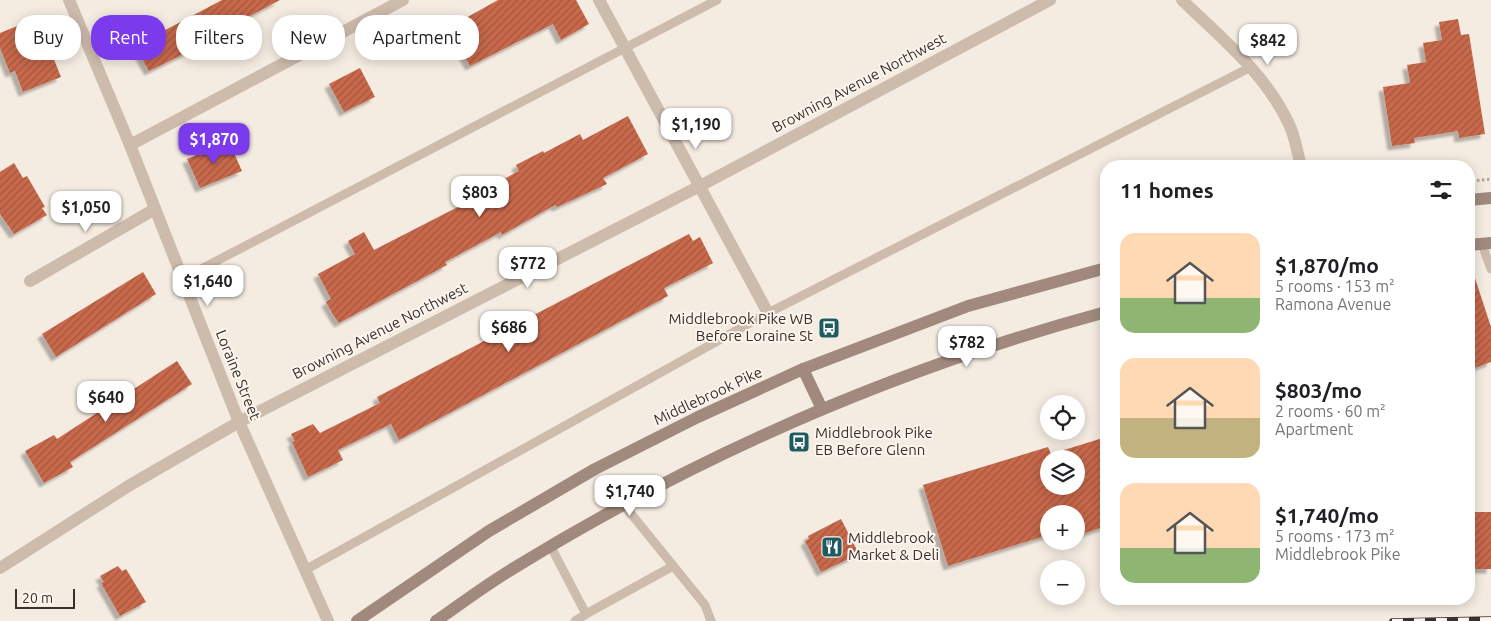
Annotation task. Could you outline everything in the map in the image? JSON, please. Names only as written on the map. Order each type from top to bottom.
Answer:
[{"type":"main road","points":[[1475,199],[1491,198]]},
{"type":"main road","name":"Middlebrook Pike","points":[[357,621],[489,531],[595,469],[698,417],[803,370],[968,306],[1100,270]]},
{"type":"main road","points":[[436,621],[513,568],[699,465],[822,409],[971,352],[1100,314]]},
{"type":"main road","points":[[803,370],[822,409]]},
{"type":"street","name":"Loraine Street","points":[[69,0],[130,145],[239,422],[328,621]]},
{"type":"street","points":[[130,145],[403,0]]},
{"type":"street","points":[[599,0],[768,313]]},
{"type":"street","name":"Browning Avenue Northwest","points":[[0,568],[130,485],[239,422],[700,186],[1050,0]]},
{"type":"street","points":[[1182,0],[1251,66],[1274,94],[1289,124],[1299,160]]},
{"type":"street","points":[[30,281],[155,209]]},
{"type":"lane","points":[[182,279],[717,0]]},
{"type":"lane","points":[[305,570],[768,313],[1251,66]]},
{"type":"lane","points":[[1480,244],[1491,270]]},
{"type":"lane","points":[[624,505],[705,605],[711,621]]},
{"type":"lane","points":[[550,547],[586,614]]},
{"type":"lane","points":[[575,621],[674,566]]},
{"type":"path","points":[[1475,181],[1491,179]]},
{"type":"building","points":[[222,0],[280,0],[252,15],[194,15]]},
{"type":"building","points":[[498,0],[576,0],[589,24],[561,40],[553,24],[470,66],[467,60],[479,60],[479,15],[471,15]]},
{"type":"building","points":[[1458,19],[1461,35],[1469,34],[1485,134],[1459,138],[1458,131],[1414,138],[1415,143],[1392,146],[1383,87],[1410,83],[1407,65],[1426,62],[1423,43],[1442,40],[1439,22]]},
{"type":"building","points":[[176,24],[176,58],[149,71],[143,60],[166,60],[166,30]]},
{"type":"building","points":[[15,27],[15,60],[54,60],[61,77],[23,92],[15,71],[10,73],[0,48],[0,33]]},
{"type":"building","points":[[360,68],[375,97],[344,112],[329,84]]},
{"type":"building","points":[[628,116],[648,154],[603,178],[607,184],[557,207],[555,205],[502,235],[501,232],[445,262],[447,265],[339,323],[334,316],[326,302],[331,299],[318,274],[355,254],[348,241],[364,232],[374,250],[489,191],[487,188],[519,171],[516,165],[580,134],[583,140]]},
{"type":"building","points":[[229,142],[242,171],[200,188],[187,159]]},
{"type":"building","points":[[14,163],[23,178],[27,176],[45,207],[42,208],[47,215],[14,234],[0,214],[0,172]]},
{"type":"building","points":[[689,234],[693,241],[700,237],[713,263],[664,288],[668,296],[399,440],[391,424],[338,450],[343,460],[308,477],[292,442],[295,441],[291,434],[313,424],[320,433],[380,403],[377,397]]},
{"type":"building","points":[[143,272],[156,294],[56,357],[42,334]]},
{"type":"building","points":[[1475,278],[1491,327],[1491,362],[1475,368]]},
{"type":"building","points":[[177,361],[192,384],[70,462],[73,467],[44,483],[25,451],[54,435],[57,439]]},
{"type":"building","points":[[1100,439],[1100,528],[1085,533],[1085,505],[1040,505],[1040,537],[948,566],[923,485],[1048,447],[1049,450],[1040,450],[1040,495],[1085,495],[1085,450],[1064,450]]},
{"type":"building","points":[[1475,512],[1491,512],[1491,569],[1475,569]]},
{"type":"building","name":"Middlebrook Market & Deli","points":[[841,519],[859,554],[821,572],[805,541],[809,539],[808,536]]},
{"type":"building","points":[[118,566],[122,571],[126,569],[146,602],[120,616],[101,583],[104,582],[100,576]]},
{"type":"railway","points":[[1392,621],[1491,619]]},
{"type":"place","name":"Middlebrook Pike WB Before Loraine St","points":[[829,328]]},
{"type":"place","name":"Middlebrook Pike EB Before Glenn","points":[[799,442]]},
{"type":"place","name":"Middlebrook Market & Deli","points":[[832,547]]}]
